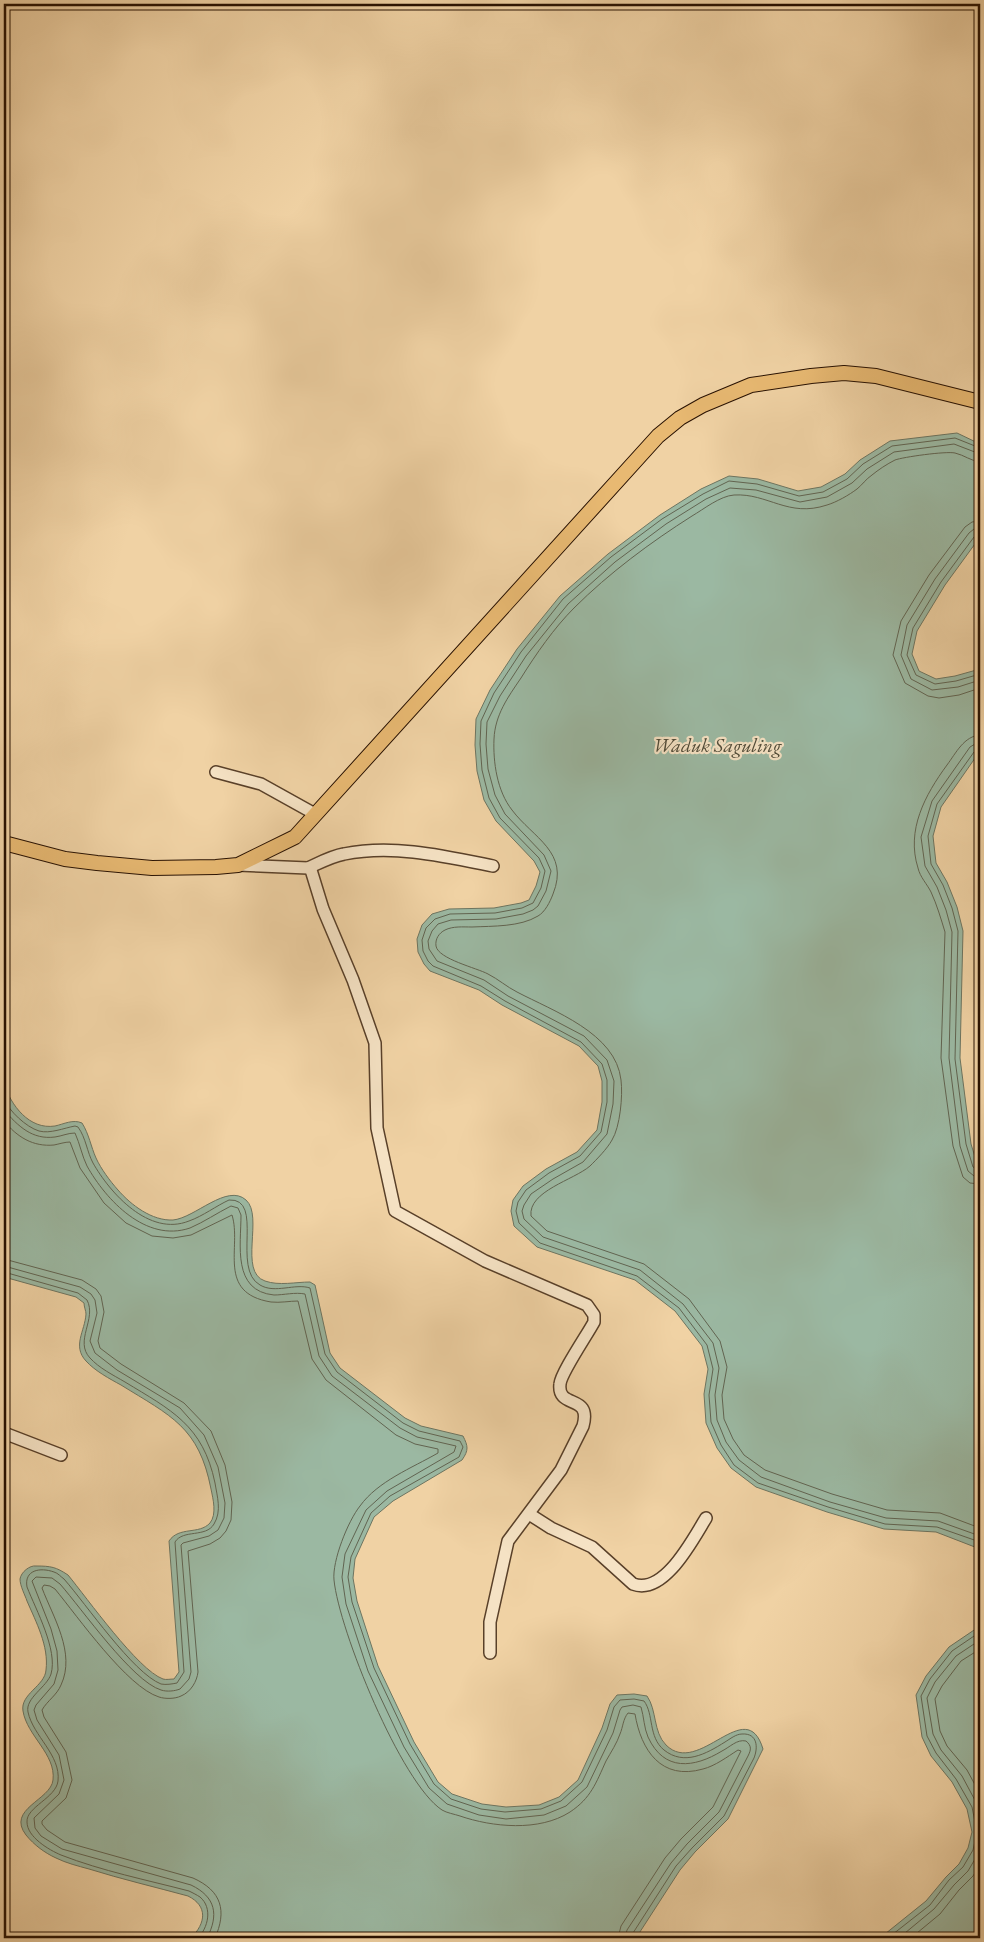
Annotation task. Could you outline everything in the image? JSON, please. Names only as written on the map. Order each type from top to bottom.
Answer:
[{"type":"main road","points":[[4,843],[65,859],[97,863],[152,868],[216,868],[238,865],[295,837],[658,436],[680,418],[703,404],[751,385],[811,376],[844,374],[876,376],[980,402]]},
{"type":"street","points":[[216,772],[261,784],[315,814]]},
{"type":"street","points":[[238,865],[308,868],[342,854],[384,849],[453,857],[493,866]]},
{"type":"street","points":[[308,868],[311,870],[323,909],[353,980],[375,1043],[377,1128],[395,1211],[485,1261],[587,1305],[594,1315],[594,1322],[560,1382],[561,1394],[584,1409],[586,1418],[584,1426],[561,1470],[512,1535],[506,1547],[490,1622],[490,1653]]},
{"type":"street","points":[[4,1433],[61,1455]]},
{"type":"street","points":[[529,1514],[551,1528],[592,1547],[633,1584],[638,1586],[654,1582],[668,1573],[706,1518]]},
{"type":"water","name":"Waduk Saguling","points":[[957,433],[980,444],[980,537],[945,585],[917,631],[912,654],[919,671],[936,679],[980,669],[980,751],[941,807],[933,836],[936,863],[947,882],[957,907],[963,931],[960,1058],[971,1144],[980,1173],[980,1549],[936,1532],[884,1529],[827,1512],[756,1487],[731,1468],[717,1448],[706,1423],[704,1394],[708,1369],[702,1346],[675,1311],[635,1280],[537,1247],[514,1226],[511,1211],[513,1200],[523,1186],[546,1169],[577,1152],[597,1130],[602,1102],[602,1081],[598,1066],[579,1046],[502,1005],[479,990],[430,971],[418,952],[417,939],[422,925],[432,914],[449,909],[494,908],[521,903],[529,900],[536,886],[540,872],[534,861],[496,821],[484,800],[477,771],[476,719],[490,690],[517,649],[560,596],[608,554],[660,515],[701,489],[729,476],[758,479],[798,491],[821,487],[845,474],[860,460],[890,441]]},
{"type":"water","points":[[4,1084],[16,1108],[29,1120],[37,1124],[55,1126],[72,1122],[82,1123],[96,1158],[109,1179],[129,1201],[150,1215],[165,1220],[173,1220],[191,1214],[220,1198],[238,1196],[246,1200],[251,1208],[253,1218],[252,1256],[253,1267],[257,1276],[265,1281],[282,1284],[310,1282],[315,1285],[330,1353],[340,1368],[405,1418],[421,1426],[463,1436],[467,1448],[462,1460],[393,1501],[374,1517],[355,1559],[353,1578],[357,1601],[378,1666],[414,1742],[438,1782],[452,1794],[482,1804],[506,1807],[539,1805],[559,1797],[578,1780],[602,1728],[610,1704],[617,1695],[634,1694],[647,1696],[662,1740],[666,1745],[679,1752],[693,1752],[734,1732],[745,1729],[755,1734],[763,1749],[728,1819],[680,1870],[636,1938],[191,1938],[200,1927],[203,1915],[199,1905],[188,1896],[64,1861],[44,1851],[26,1835],[21,1826],[22,1818],[25,1811],[50,1787],[53,1780],[53,1771],[46,1753],[30,1729],[23,1711],[25,1700],[45,1676],[46,1652],[41,1634],[21,1585],[20,1579],[22,1574],[31,1567],[41,1566],[57,1569],[68,1575],[113,1632],[140,1662],[163,1679],[174,1679],[179,1672],[169,1541],[173,1536],[183,1532],[205,1527],[212,1519],[214,1506],[206,1468],[199,1451],[180,1425],[168,1415],[98,1371],[82,1355],[80,1338],[86,1314],[84,1303],[76,1297],[4,1277]]},
{"type":"water","points":[[980,1626],[980,1938],[880,1938],[926,1901],[959,1864],[968,1848],[972,1832],[967,1809],[952,1782],[931,1756],[922,1737],[916,1695],[926,1676],[949,1647]]}]
